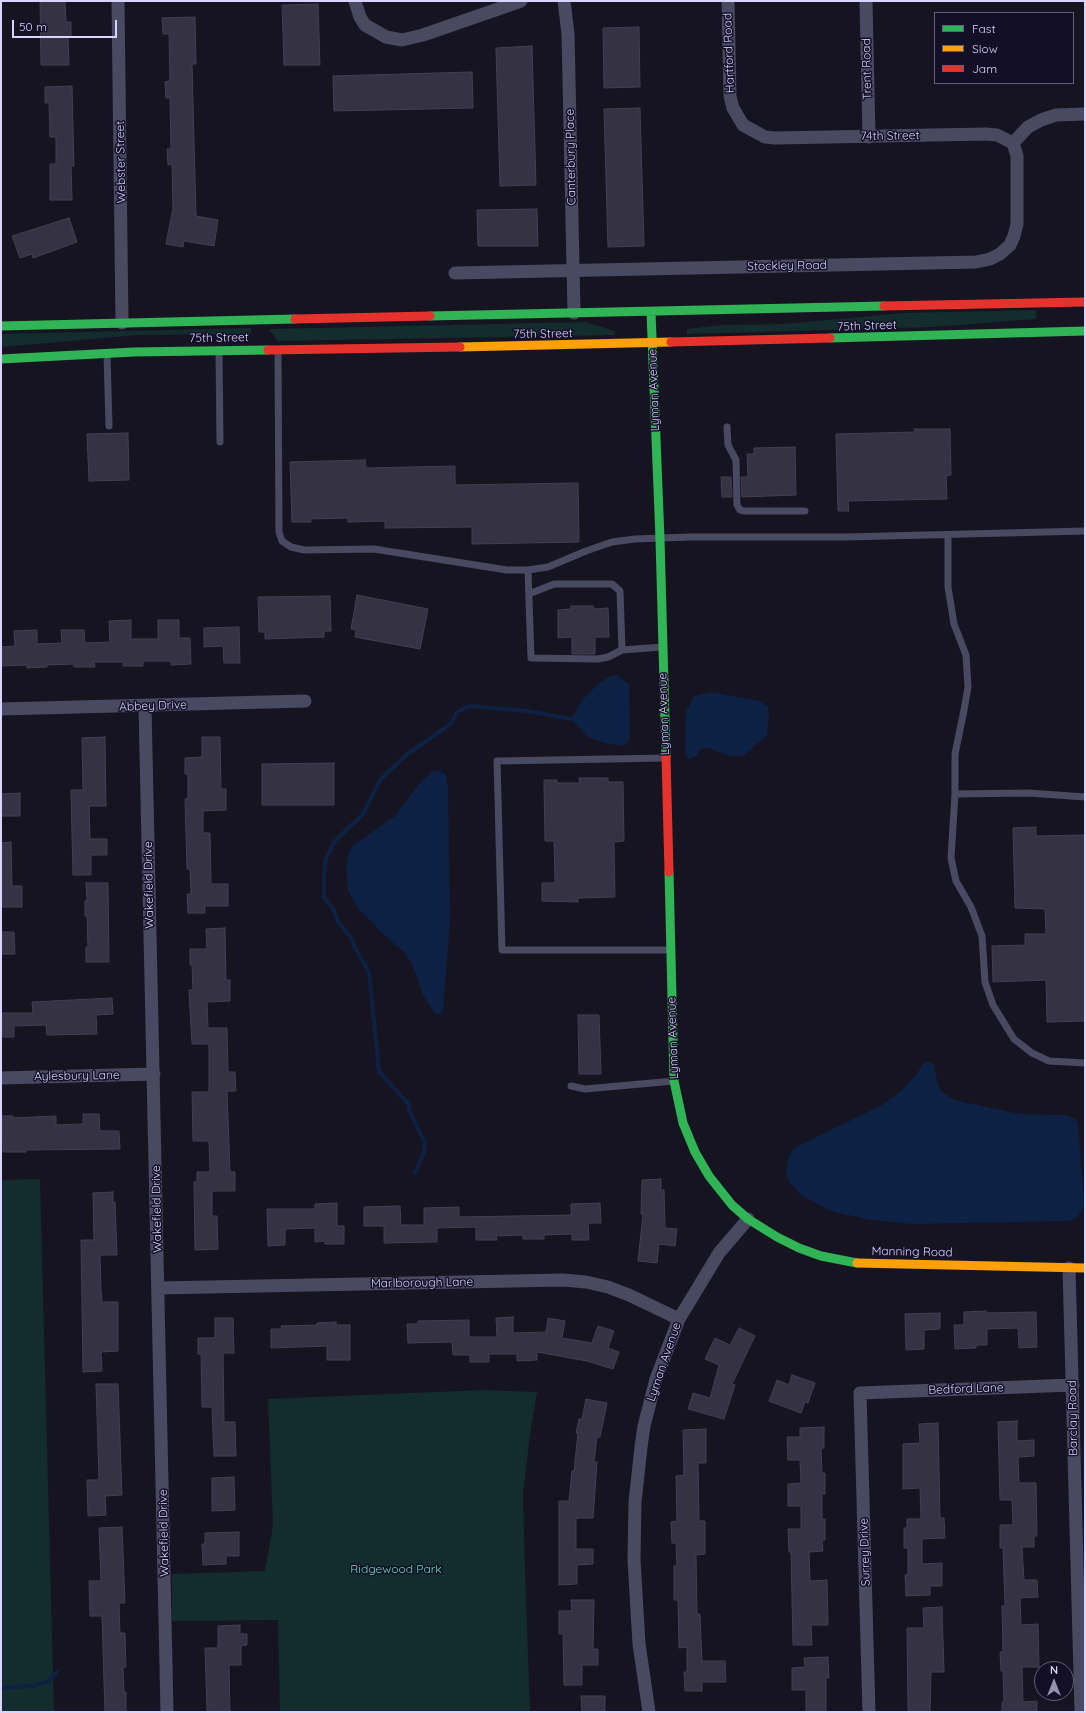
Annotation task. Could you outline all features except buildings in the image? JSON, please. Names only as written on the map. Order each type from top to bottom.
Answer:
[{"type":"main road","name":"75th Street","points":[[1,326],[1085,302]]},
{"type":"main road","name":"Lyman Avenue","points":[[651,312],[660,539],[674,1081],[682,1123],[695,1152],[709,1176],[732,1205],[748,1219]]},
{"type":"main road","points":[[264,331],[265,320]]},
{"type":"main road","name":"75th Street","points":[[1,359],[219,350],[652,343],[1085,331]]},
{"type":"main road","points":[[233,350],[247,347],[259,339]]},
{"type":"main road","name":"Manning Road","points":[[748,1219],[798,1248],[821,1256],[844,1261],[1085,1268]]},
{"type":"street","name":"Webster Street","points":[[118,1],[122,323]]},
{"type":"street","points":[[355,1],[360,17],[365,25],[386,37],[398,39],[410,39],[521,1]]},
{"type":"street","name":"Canterbury Place","points":[[564,1],[568,34],[574,313]]},
{"type":"street","name":"Hartford Road","points":[[728,1],[730,96],[743,125],[765,136]]},
{"type":"street","name":"Trent Road","points":[[866,1],[869,136]]},
{"type":"street","points":[[1013,143],[1028,127],[1041,120],[1056,115],[1085,114]]},
{"type":"street","name":"74th Street","points":[[765,136],[775,138],[986,134],[997,135],[1013,143]]},
{"type":"street","name":"Stockley Road","points":[[455,272],[573,271],[976,262],[990,260],[1010,245],[1017,224],[1017,156],[1013,143]]},
{"type":"street","name":"Abbey Drive","points":[[1,709],[305,701]]},
{"type":"street","name":"Wakefield Drive","points":[[145,706],[167,1712]]},
{"type":"street","name":"Aylesbury Lane","points":[[1,1078],[154,1074]]},
{"type":"street","name":"Lyman Avenue","points":[[649,1712],[639,1644],[635,1590],[635,1502],[640,1447],[650,1400],[661,1365],[679,1319],[719,1254],[748,1219]]},
{"type":"street","name":"Barclay Road","points":[[1069,1268],[1081,1712]]},
{"type":"street","name":"Marlborough Lane","points":[[158,1288],[563,1280],[586,1282],[629,1295],[679,1319]]},
{"type":"street","name":"Bedford Lane","points":[[860,1392],[1072,1385]]},
{"type":"street","name":"Surrey Drive","points":[[860,1392],[869,1712]]},
{"type":"lane","points":[[278,349],[279,532],[282,541],[291,547],[304,550],[374,549],[507,570],[528,570],[548,567],[612,542],[635,539],[690,537],[846,537],[1085,531]]},
{"type":"lane","points":[[219,350],[220,442]]},
{"type":"lane","points":[[107,354],[109,426]]},
{"type":"lane","points":[[727,427],[728,445],[736,460],[737,505],[740,510],[745,512],[805,510]]},
{"type":"lane","points":[[948,534],[948,587],[954,624],[966,655],[968,687],[955,754],[955,794],[951,858],[956,881],[971,907],[982,936],[985,982],[993,1005],[1014,1039],[1032,1053],[1049,1061],[1085,1063]]},
{"type":"lane","points":[[528,570],[531,658],[598,659],[608,657],[622,650],[662,648]]},
{"type":"lane","points":[[529,594],[554,584],[612,584],[620,591],[622,650]]},
{"type":"lane","points":[[665,758],[497,761],[502,950],[670,950]]},
{"type":"lane","points":[[955,794],[1028,793],[1085,797]]},
{"type":"lane","points":[[571,1086],[585,1089],[674,1081]]},
{"type":"green space","points":[[1036,310],[1036,319],[932,327],[687,334],[687,329],[722,325],[784,324],[904,313]]},
{"type":"green space","points":[[585,322],[615,331],[615,335],[278,341],[270,331],[271,329]]},
{"type":"green space","points":[[251,328],[251,334],[139,335],[1,347],[1,334]]},
{"type":"green space","points":[[40,1179],[54,1712],[1,1712],[1,1180]]},
{"type":"green space","name":"Ridgewood Park","points":[[485,1390],[537,1392],[530,1434],[523,1495],[530,1712],[280,1712],[278,1620],[172,1621],[172,1574],[265,1571],[273,1526],[268,1399]]},
{"type":"water","points":[[617,675],[629,684],[630,739],[624,746],[604,743],[590,738],[571,719],[582,700],[597,685],[608,677]]},
{"type":"water","points":[[711,692],[759,701],[768,707],[769,716],[767,735],[743,756],[730,756],[710,748],[701,749],[697,756],[688,759],[685,752],[686,712],[694,696]]},
{"type":"water","points":[[437,770],[446,774],[448,787],[450,920],[443,1011],[439,1015],[435,1013],[424,997],[412,964],[404,952],[385,936],[357,907],[348,891],[346,869],[348,855],[352,846],[395,816],[419,784],[432,771]]},
{"type":"water","points":[[927,1062],[934,1064],[937,1081],[941,1091],[954,1100],[1020,1114],[1064,1115],[1076,1119],[1078,1126],[1084,1204],[1078,1217],[1069,1221],[912,1224],[871,1220],[830,1211],[801,1195],[790,1183],[786,1173],[788,1158],[794,1148],[884,1104],[903,1089],[923,1064]]},
{"type":"waterway","points":[[415,1173],[424,1152],[425,1143],[409,1110],[409,1105],[379,1071],[369,972],[355,948],[352,939],[338,922],[334,910],[324,897],[326,858],[335,841],[363,814],[380,780],[406,755],[452,723],[456,713],[463,709],[470,706],[527,711],[571,719]]},
{"type":"waterway","points":[[1,1688],[31,1686],[47,1682],[57,1672]]},
{"type":"traffic: fast","points":[[430,316],[884,306]]},
{"type":"traffic: fast","points":[[651,312],[660,539],[666,756]]},
{"type":"traffic: fast","points":[[1,326],[295,319]]},
{"type":"traffic: fast","points":[[830,338],[1085,331]]},
{"type":"traffic: fast","points":[[1,359],[134,352],[268,350]]},
{"type":"traffic: fast","points":[[669,872],[674,1081],[683,1123],[695,1152],[709,1176],[732,1205],[748,1219],[777,1237],[799,1248],[821,1256],[857,1263]]},
{"type":"traffic: slow","points":[[460,347],[671,342]]},
{"type":"traffic: slow","points":[[857,1263],[1085,1268]]},
{"type":"traffic: jam","points":[[884,306],[1085,302]]},
{"type":"traffic: jam","points":[[295,319],[430,316]]},
{"type":"traffic: jam","points":[[671,342],[830,338]]},
{"type":"traffic: jam","points":[[268,350],[460,347]]},
{"type":"traffic: jam","points":[[666,756],[669,872]]}]
